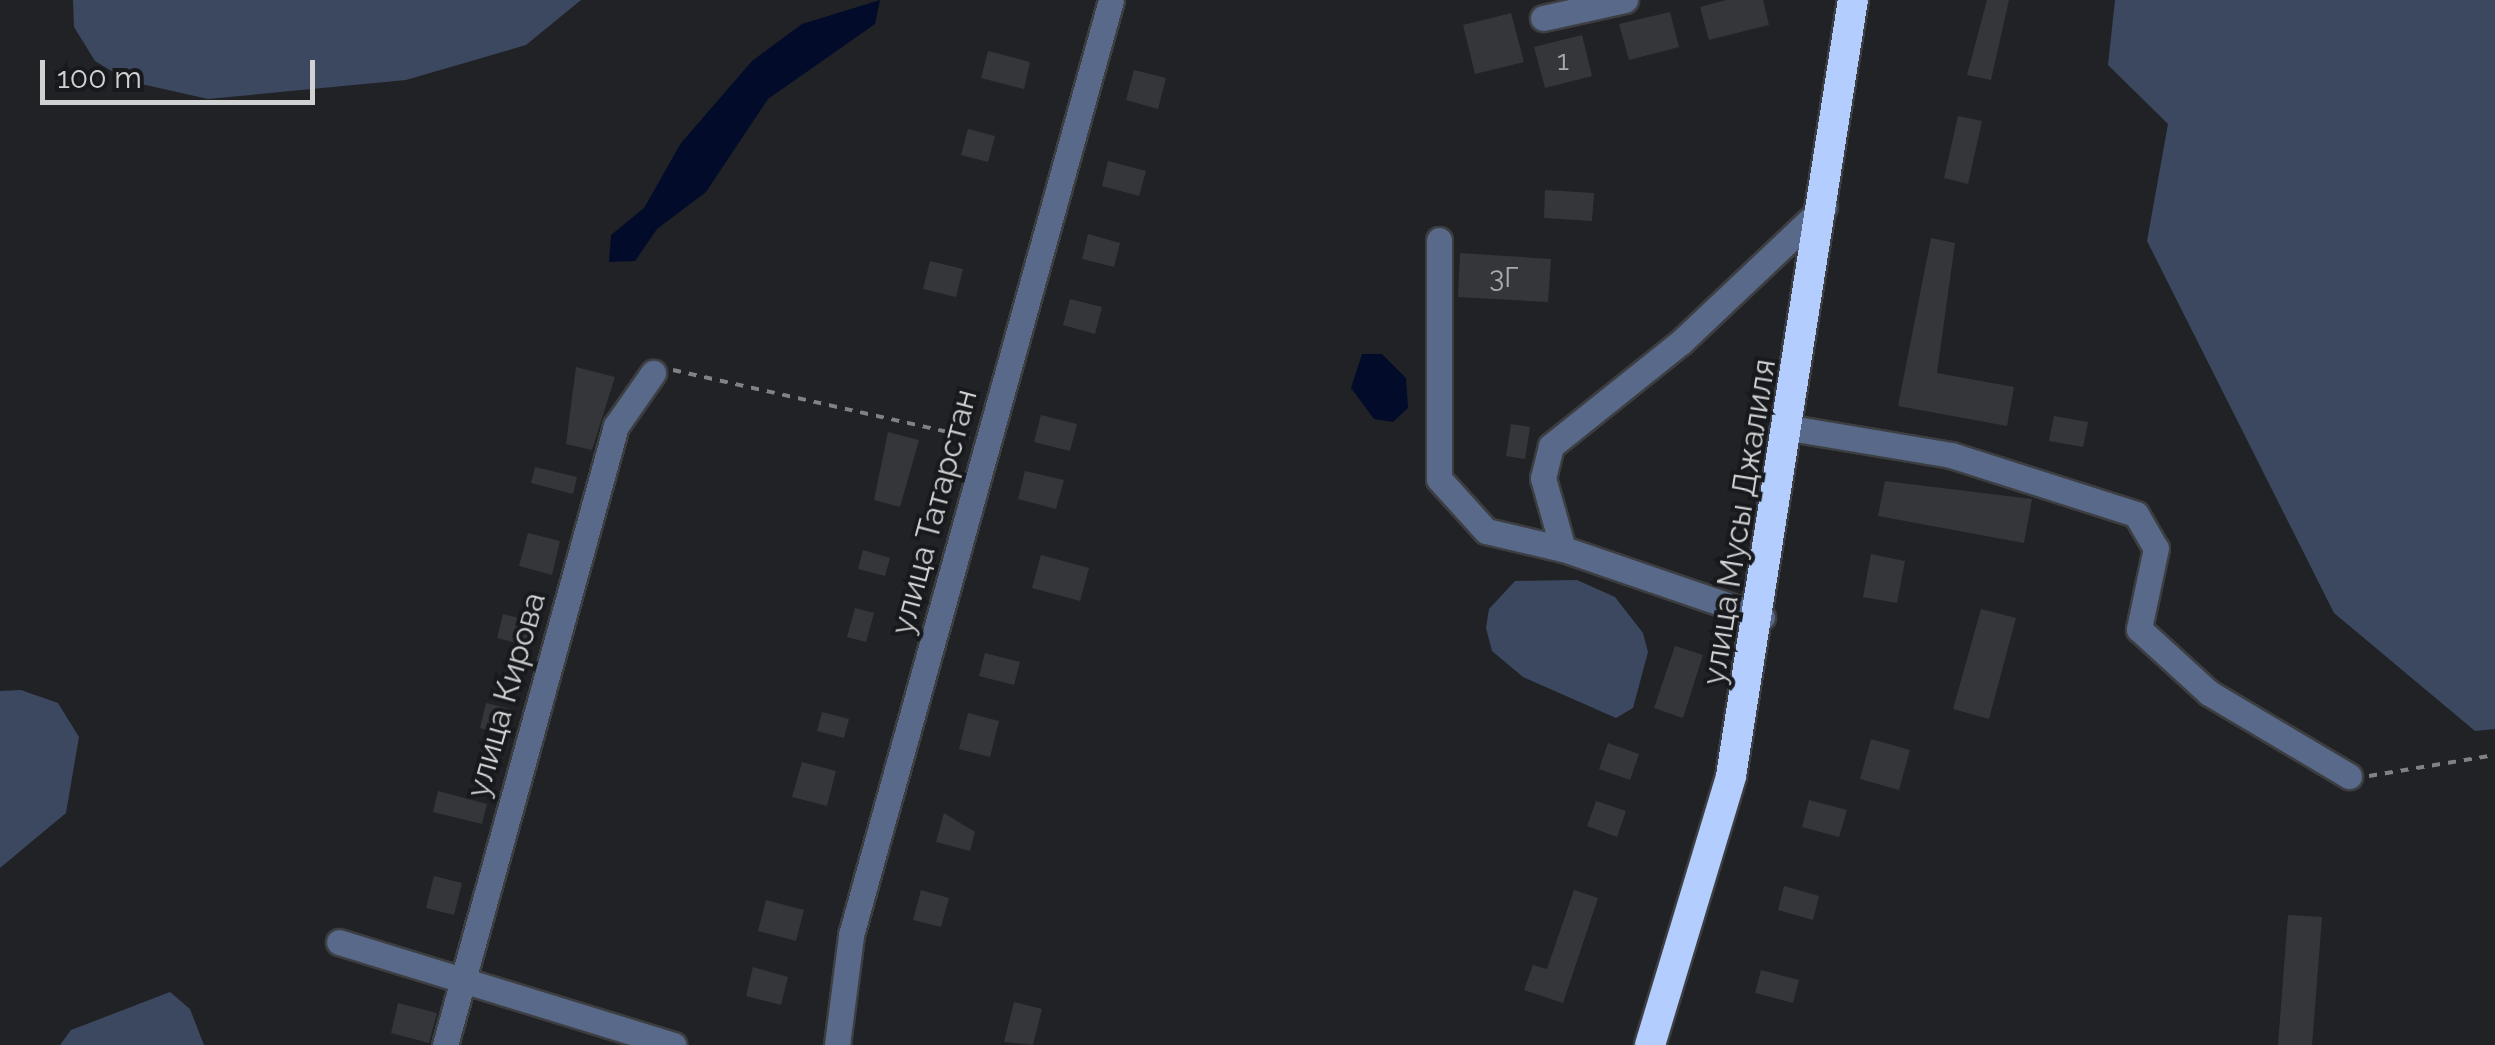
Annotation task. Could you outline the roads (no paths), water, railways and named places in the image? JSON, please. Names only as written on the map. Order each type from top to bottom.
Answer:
[{"type":"highway","name":"улица Мусы Джалиля","points":[[1650,1045],[1732,776],[1762,617],[1853,0]]},
{"type":"street","name":"улица Татарстан","points":[[837,1045],[851,934],[1112,0]]},
{"type":"street","points":[[1543,18],[1625,0]]},
{"type":"street","points":[[1563,549],[1543,478],[1551,446],[1682,342],[1824,207]]},
{"type":"street","points":[[1439,240],[1439,480],[1486,531],[1563,549],[1762,617]]},
{"type":"street","name":"улица Кирова","points":[[445,1045],[460,979],[616,426],[654,374]]},
{"type":"street","points":[[1790,428],[1952,455],[2136,514],[2156,548],[2140,629],[2208,693],[2349,776]]},
{"type":"street","points":[[339,942],[674,1045]]}]
